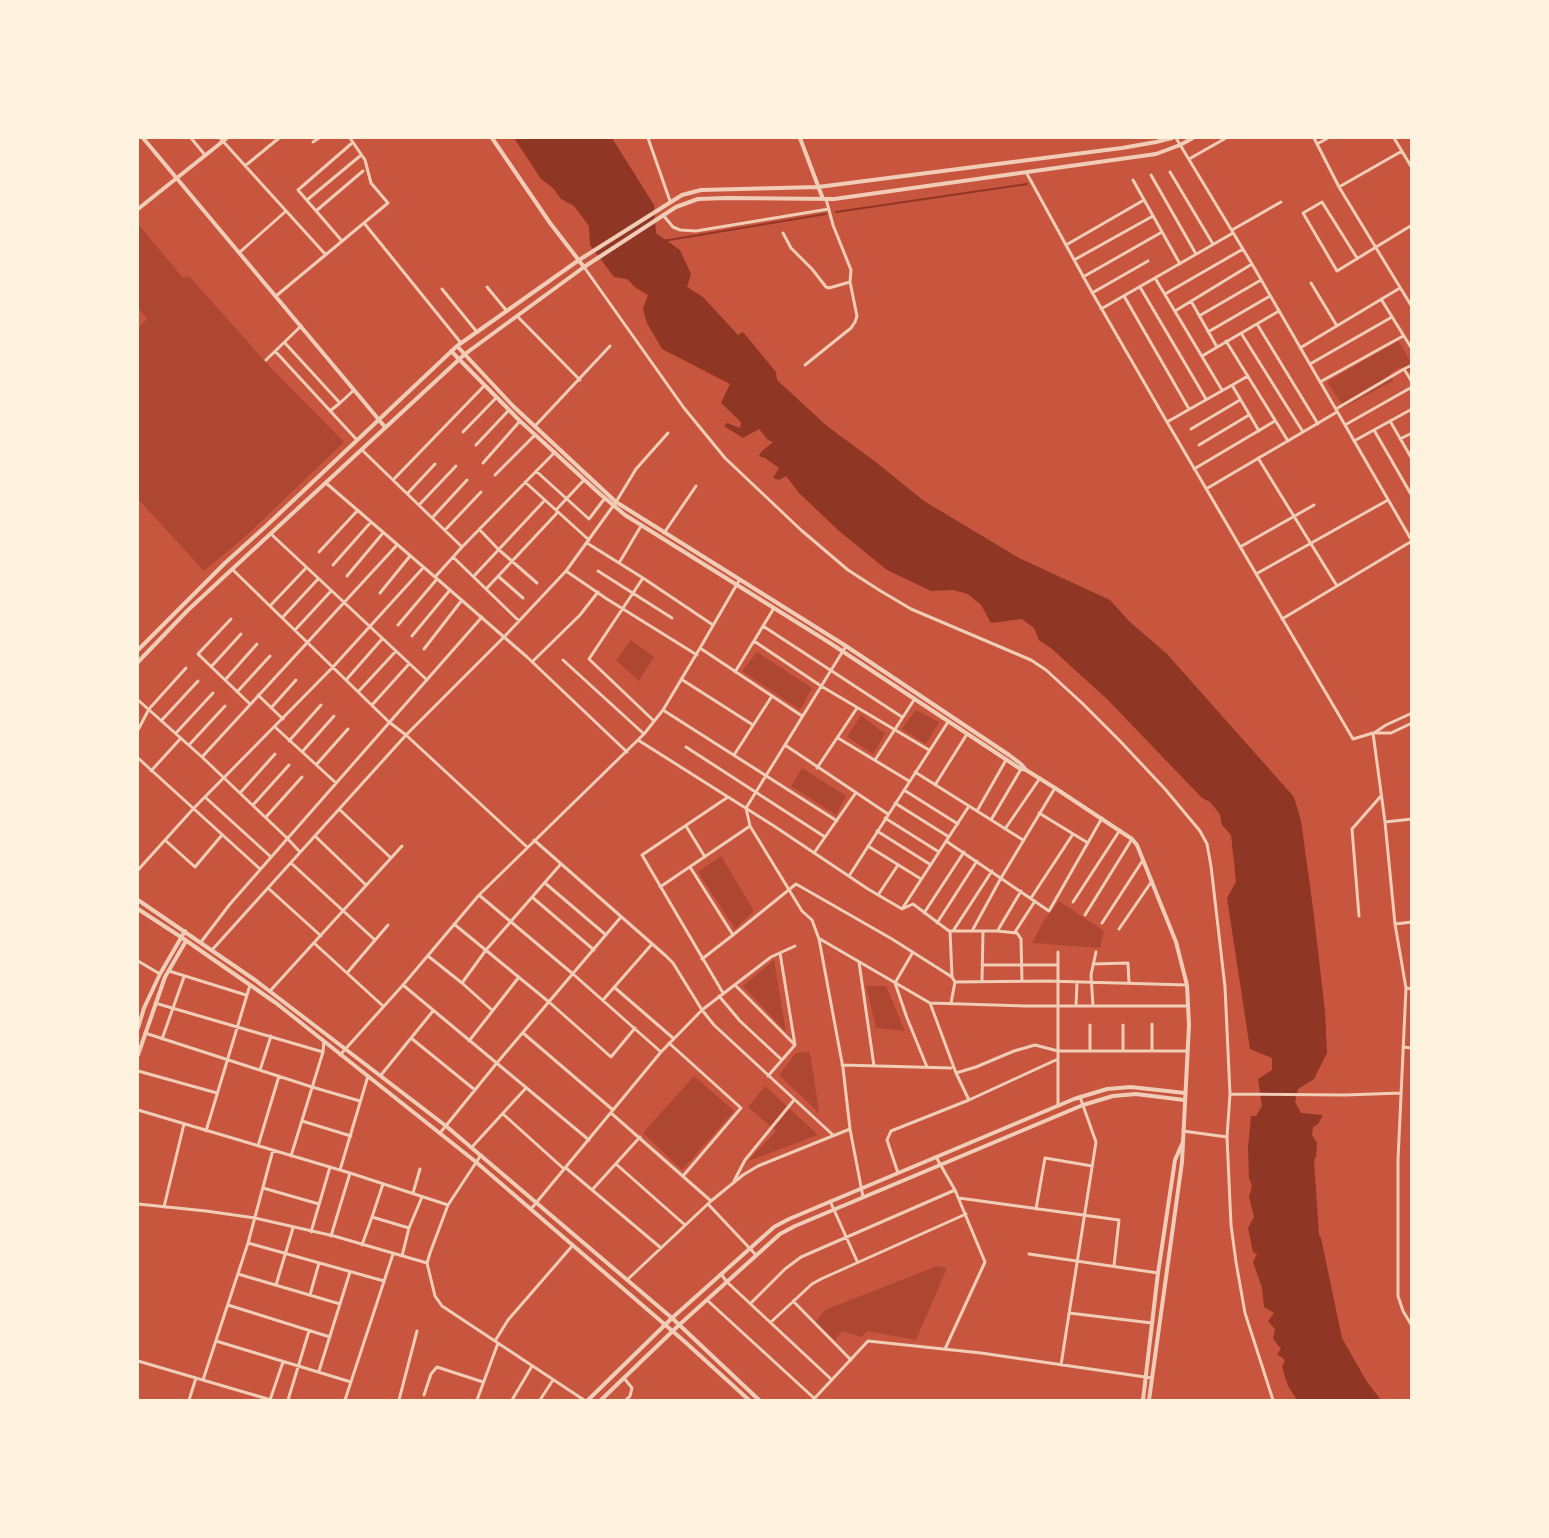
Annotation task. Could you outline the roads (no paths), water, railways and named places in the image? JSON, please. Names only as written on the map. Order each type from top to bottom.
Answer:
[{"type":"street","points":[[143,138],[177,176],[385,427]]},
{"type":"street","points":[[191,138],[205,155]]},
{"type":"street","points":[[138,209],[205,155],[221,139],[227,138]]},
{"type":"street","points":[[245,166],[279,138]]},
{"type":"street","points":[[313,142],[318,138]]},
{"type":"street","points":[[276,296],[388,203],[371,183],[367,163],[350,138]]},
{"type":"street","points":[[492,138],[550,223],[579,260],[684,408],[725,458],[801,530],[848,570],[911,609],[1031,660],[1046,670],[1108,728],[1188,814],[1207,844],[1225,987],[1230,1094],[1228,1137],[1231,1225],[1246,1313],[1273,1400]]},
{"type":"street","points":[[648,138],[670,202]]},
{"type":"street","points":[[800,138],[851,270],[850,282],[857,311],[855,322],[850,328],[805,365]]},
{"type":"street","points":[[138,650],[206,581],[459,345],[579,260],[658,208],[682,195],[702,190],[818,187],[1122,148],[1174,138],[1189,159],[1252,264],[1412,541],[1282,619]]},
{"type":"street","points":[[138,662],[188,610],[459,359],[584,267],[676,207],[698,199],[825,199],[1156,154],[1193,138]]},
{"type":"street","points":[[1189,159],[1226,138]]},
{"type":"street","points":[[1314,138],[1339,187],[1412,307]]},
{"type":"street","points":[[1317,144],[1328,138]]},
{"type":"street","points":[[1394,138],[1412,168]]},
{"type":"street","points":[[221,139],[326,255]]},
{"type":"street","points":[[342,241],[298,190],[351,144]]},
{"type":"street","points":[[1339,187],[1402,151]]},
{"type":"street","points":[[307,201],[360,156]]},
{"type":"street","points":[[1025,171],[1166,422],[1353,739],[1373,733],[1391,733],[1412,723]]},
{"type":"street","points":[[316,211],[363,172]]},
{"type":"street","points":[[1170,172],[1213,244]]},
{"type":"street","points":[[1150,175],[1196,254]]},
{"type":"street","points":[[1133,180],[1180,264]]},
{"type":"street","points":[[1066,245],[1144,200]]},
{"type":"street","points":[[1102,309],[1281,202]]},
{"type":"street","points":[[1357,258],[1322,202],[1303,213],[1337,270],[1357,258],[1375,247],[1412,225]]},
{"type":"street","points":[[658,208],[673,227],[680,230],[696,231],[829,209]]},
{"type":"street","points":[[240,252],[286,211]]},
{"type":"street","points":[[1074,260],[1153,216]]},
{"type":"street","points":[[364,223],[465,354],[494,387],[641,526],[843,652],[1006,760],[1040,778],[1120,830],[1137,845],[1176,942],[1187,985],[1188,1006],[1182,1162],[1149,1400]]},
{"type":"street","points":[[1083,277],[1162,232]]},
{"type":"street","points":[[784,233],[791,248],[812,269],[826,287],[829,288],[850,282]]},
{"type":"street","points":[[1165,294],[1243,249]]},
{"type":"street","points":[[1092,293],[1148,261]]},
{"type":"street","points":[[1174,311],[1252,264]]},
{"type":"street","points":[[1155,278],[1222,390]]},
{"type":"street","points":[[1199,316],[1261,280]]},
{"type":"street","points":[[1311,284],[1337,326]]},
{"type":"street","points":[[487,287],[506,310]]},
{"type":"street","points":[[1140,287],[1206,399]]},
{"type":"street","points":[[1300,348],[1400,288]]},
{"type":"street","points":[[442,289],[477,332]]},
{"type":"street","points":[[1124,296],[1189,409]]},
{"type":"street","points":[[1208,332],[1270,296]]},
{"type":"street","points":[[1381,299],[1412,349]]},
{"type":"street","points":[[1190,301],[1217,347]]},
{"type":"street","points":[[1202,356],[1279,311]]},
{"type":"street","points":[[517,316],[580,380]]},
{"type":"street","points":[[1310,364],[1392,317]]},
{"type":"street","points":[[1257,324],[1318,424]]},
{"type":"street","points":[[266,360],[301,326]]},
{"type":"street","points":[[1242,333],[1303,432]]},
{"type":"street","points":[[1320,382],[1403,336]]},
{"type":"street","points":[[1226,341],[1288,441]]},
{"type":"street","points":[[285,343],[340,402]]},
{"type":"street","points":[[535,426],[610,346]]},
{"type":"street","points":[[275,351],[357,440]]},
{"type":"street","points":[[452,351],[520,422],[605,498],[664,532],[846,646],[1009,755],[1022,764],[1024,769]]},
{"type":"street","points":[[1206,489],[1318,424],[1412,365]]},
{"type":"street","points":[[1404,369],[1412,382]]},
{"type":"street","points":[[1166,422],[1248,376]]},
{"type":"street","points":[[1232,385],[1259,431]]},
{"type":"street","points":[[393,480],[484,386]]},
{"type":"street","points":[[1345,425],[1412,387]]},
{"type":"street","points":[[330,411],[354,390]]},
{"type":"street","points":[[463,432],[496,398]]},
{"type":"street","points":[[1191,430],[1240,400]]},
{"type":"street","points":[[1354,441],[1412,409]]},
{"type":"street","points":[[476,445],[509,410]]},
{"type":"street","points":[[1199,445],[1249,415]]},
{"type":"street","points":[[1194,469],[1276,421]]},
{"type":"street","points":[[1390,421],[1412,459]]},
{"type":"street","points":[[482,463],[520,422]]},
{"type":"street","points":[[1374,430],[1412,496]]},
{"type":"street","points":[[212,950],[406,735],[504,637],[566,571],[588,542],[636,470],[668,433]]},
{"type":"street","points":[[1400,439],[1412,433]]},
{"type":"street","points":[[495,476],[535,435]]},
{"type":"street","points":[[398,625],[462,547],[559,448]]},
{"type":"street","points":[[362,450],[462,547]]},
{"type":"street","points":[[1258,458],[1337,586]]},
{"type":"street","points":[[407,494],[435,464]]},
{"type":"street","points":[[419,505],[456,466]]},
{"type":"street","points":[[536,470],[589,519],[605,498]]},
{"type":"street","points":[[432,518],[467,480]]},
{"type":"street","points":[[487,588],[584,480]]},
{"type":"street","points":[[525,482],[588,542],[713,626]]},
{"type":"street","points":[[326,483],[482,617],[627,752]]},
{"type":"street","points":[[664,532],[696,486]]},
{"type":"street","points":[[445,530],[481,492]]},
{"type":"street","points":[[474,576],[545,500]]},
{"type":"street","points":[[1256,574],[1388,500]]},
{"type":"street","points":[[1240,547],[1314,505]]},
{"type":"street","points":[[319,552],[358,510]]},
{"type":"street","points":[[333,565],[371,522]]},
{"type":"street","points":[[619,563],[641,526]]},
{"type":"street","points":[[479,529],[498,549],[537,583]]},
{"type":"street","points":[[347,576],[383,533]]},
{"type":"street","points":[[271,534],[427,680]]},
{"type":"street","points":[[246,545],[252,552]]},
{"type":"street","points":[[202,757],[397,545]]},
{"type":"street","points":[[380,593],[410,556]]},
{"type":"street","points":[[453,557],[519,621]]},
{"type":"street","points":[[270,606],[306,568]]},
{"type":"street","points":[[138,870],[193,809],[333,667],[423,568]]},
{"type":"street","points":[[232,569],[358,692],[526,847]]},
{"type":"street","points":[[566,571],[697,655]]},
{"type":"street","points":[[598,571],[672,618]]},
{"type":"street","points":[[498,576],[522,598]]},
{"type":"street","points":[[643,578],[588,659],[654,721]]},
{"type":"street","points":[[282,618],[318,579]]},
{"type":"street","points":[[340,1055],[403,985],[479,895],[526,847],[644,734],[663,710],[740,579]]},
{"type":"street","points":[[412,636],[450,590]]},
{"type":"street","points":[[295,630],[331,591]]},
{"type":"street","points":[[532,662],[580,615],[598,592]]},
{"type":"street","points":[[424,649],[462,600]]},
{"type":"street","points":[[735,672],[774,608]]},
{"type":"street","points":[[201,942],[270,857],[482,617]]},
{"type":"street","points":[[230,618],[198,654],[250,704]]},
{"type":"street","points":[[763,626],[902,717]]},
{"type":"street","points":[[211,667],[241,634]]},
{"type":"street","points":[[346,680],[382,639]]},
{"type":"street","points":[[754,641],[821,686],[929,750]]},
{"type":"street","points":[[225,680],[257,644]]},
{"type":"street","points":[[846,646],[746,808],[750,826],[802,911],[812,920],[819,939],[863,1197]]},
{"type":"street","points":[[700,648],[802,716]]},
{"type":"street","points":[[358,692],[396,651]]},
{"type":"street","points":[[237,692],[270,656]]},
{"type":"street","points":[[563,660],[644,734]]},
{"type":"street","points":[[372,705],[409,664]]},
{"type":"street","points":[[138,730],[149,709],[186,668]]},
{"type":"street","points":[[681,679],[753,725]]},
{"type":"street","points":[[271,708],[296,680]]},
{"type":"street","points":[[162,721],[198,681]]},
{"type":"street","points":[[176,733],[212,693]]},
{"type":"street","points":[[258,695],[283,719]]},
{"type":"street","points":[[734,755],[772,696]]},
{"type":"street","points":[[138,700],[266,817],[300,852]]},
{"type":"street","points":[[875,760],[914,700]]},
{"type":"street","points":[[189,745],[224,706]]},
{"type":"street","points":[[289,740],[321,706]]},
{"type":"street","points":[[818,768],[857,708]]},
{"type":"street","points":[[663,710],[837,820]]},
{"type":"street","points":[[1373,733],[1386,724],[1412,713]]},
{"type":"street","points":[[302,752],[334,716]]},
{"type":"street","points":[[849,876],[948,722]]},
{"type":"street","points":[[275,727],[336,783]]},
{"type":"street","points":[[316,765],[348,729]]},
{"type":"street","points":[[1373,733],[1385,822],[1395,924],[1406,988],[1398,1160],[1398,1296],[1403,1311],[1412,1326]]},
{"type":"street","points":[[935,785],[967,734]]},
{"type":"street","points":[[151,771],[181,738]]},
{"type":"street","points":[[838,738],[909,781]]},
{"type":"street","points":[[638,740],[902,909]]},
{"type":"street","points":[[784,745],[855,794],[888,814]]},
{"type":"street","points":[[686,747],[825,837]]},
{"type":"street","points":[[240,794],[275,754]]},
{"type":"street","points":[[138,758],[260,869]]},
{"type":"street","points":[[976,811],[1006,760]]},
{"type":"street","points":[[252,805],[289,765]]},
{"type":"street","points":[[991,820],[1024,769]]},
{"type":"street","points":[[915,772],[1023,840]]},
{"type":"street","points":[[266,817],[302,777]]},
{"type":"street","points":[[1005,830],[1040,778]]},
{"type":"street","points":[[972,931],[1039,812],[1055,788]]},
{"type":"street","points":[[904,790],[958,824]]},
{"type":"street","points":[[814,853],[855,794]]},
{"type":"street","points":[[1359,916],[1352,829],[1381,795]]},
{"type":"street","points":[[205,797],[270,857]]},
{"type":"street","points":[[724,993],[642,855],[728,797]]},
{"type":"street","points":[[895,803],[1049,910],[1102,818]]},
{"type":"street","points":[[902,909],[969,806]]},
{"type":"street","points":[[340,810],[391,858]]},
{"type":"street","points":[[1039,812],[1088,843]]},
{"type":"street","points":[[885,818],[940,852]]},
{"type":"street","points":[[1385,822],[1412,819]]},
{"type":"street","points":[[686,826],[705,857]]},
{"type":"street","points":[[660,886],[750,826]]},
{"type":"street","points":[[1073,902],[1120,830]]},
{"type":"street","points":[[877,831],[931,865]]},
{"type":"street","points":[[1031,898],[1073,834]]},
{"type":"street","points":[[165,840],[195,867],[222,835]]},
{"type":"street","points":[[315,836],[366,885]]},
{"type":"street","points":[[1085,915],[1132,839]]},
{"type":"street","points":[[534,840],[673,963],[702,1010],[714,1024],[833,1135]]},
{"type":"street","points":[[270,990],[402,846]]},
{"type":"street","points":[[868,846],[921,879]]},
{"type":"street","points":[[924,913],[964,852]]},
{"type":"street","points":[[1102,923],[1143,859]]},
{"type":"street","points":[[937,923],[977,861]]},
{"type":"street","points":[[291,863],[375,940]]},
{"type":"street","points":[[462,983],[510,921],[560,865]]},
{"type":"street","points":[[878,895],[898,865]]},
{"type":"street","points":[[690,867],[733,935]]},
{"type":"street","points":[[951,1002],[954,982],[952,977],[952,931],[992,871]]},
{"type":"street","points":[[1119,929],[1152,880]]},
{"type":"street","points":[[545,883],[606,934]]},
{"type":"street","points":[[702,958],[796,884],[913,952],[952,977]]},
{"type":"street","points":[[268,888],[321,936]]},
{"type":"street","points":[[997,930],[1021,891]]},
{"type":"street","points":[[479,895],[573,974],[661,1052]]},
{"type":"street","points":[[532,897],[594,950]]},
{"type":"street","points":[[138,900],[270,990],[446,1126],[672,1318],[759,1400]]},
{"type":"street","points":[[1015,932],[1035,901]]},
{"type":"street","points":[[902,909],[913,904],[937,923],[952,931],[997,930],[1015,932],[1020,937],[1022,981]]},
{"type":"street","points":[[138,911],[181,937],[276,1003],[440,1133],[573,1245],[749,1400]]},
{"type":"street","points":[[440,1133],[621,917]]},
{"type":"street","points":[[1395,924],[1412,922]]},
{"type":"street","points":[[454,924],[549,1002],[611,1057],[635,1028]]},
{"type":"street","points":[[347,974],[388,925]]},
{"type":"street","points":[[138,1028],[144,1008],[160,974],[184,931]]},
{"type":"street","points":[[982,981],[984,931]]},
{"type":"street","points":[[138,1055],[144,1033],[168,971],[190,934]]},
{"type":"street","points":[[819,939],[930,1003],[1058,1006],[1188,1006]]},
{"type":"street","points":[[314,943],[383,1006]]},
{"type":"street","points":[[603,1000],[652,944]]},
{"type":"street","points":[[531,1209],[673,1038],[719,996],[771,957],[795,946]]},
{"type":"street","points":[[768,1076],[794,1045],[780,952]]},
{"type":"street","points":[[913,952],[895,983],[927,1068]]},
{"type":"street","points":[[1058,952],[1058,1106]]},
{"type":"street","points":[[1093,1006],[1091,975],[1096,952]]},
{"type":"street","points":[[428,956],[492,1010]]},
{"type":"street","points":[[138,961],[160,974]]},
{"type":"street","points":[[859,962],[874,1066]]},
{"type":"street","points":[[1093,964],[1128,963],[1129,984]]},
{"type":"street","points":[[983,964],[1058,965]]},
{"type":"street","points":[[168,971],[246,995]]},
{"type":"street","points":[[162,1039],[184,977]]},
{"type":"street","points":[[469,1041],[519,977]]},
{"type":"street","points":[[954,982],[1022,981],[1187,985]]},
{"type":"street","points":[[1076,1006],[1077,982]]},
{"type":"street","points":[[206,1130],[250,985]]},
{"type":"street","points":[[403,985],[589,1140]]},
{"type":"street","points":[[735,985],[794,1045]]},
{"type":"street","points":[[614,988],[673,1038]]},
{"type":"street","points":[[1406,988],[1412,989]]},
{"type":"street","points":[[719,996],[740,1021],[782,1060]]},
{"type":"street","points":[[155,1003],[323,1052]]},
{"type":"street","points":[[930,1003],[956,1073],[969,1100]]},
{"type":"street","points":[[138,1007],[144,1008]]},
{"type":"street","points":[[381,1075],[433,1011]]},
{"type":"street","points":[[1152,1024],[1152,1051]]},
{"type":"street","points":[[1090,1025],[1090,1051]]},
{"type":"street","points":[[1122,1051],[1123,1025]]},
{"type":"street","points":[[144,1033],[312,1087],[360,1100]]},
{"type":"street","points":[[523,1033],[683,1176],[756,1255]]},
{"type":"street","points":[[260,1070],[271,1036]]},
{"type":"street","points":[[411,1038],[475,1090]]},
{"type":"street","points":[[291,1156],[323,1052],[324,1041]]},
{"type":"street","points":[[669,1043],[741,1108],[683,1176]]},
{"type":"street","points":[[956,1073],[1035,1045],[1058,1051],[1187,1052]]},
{"type":"street","points":[[1403,1047],[1412,1048]]},
{"type":"street","points":[[898,1173],[887,1140],[891,1131],[969,1100],[1058,1060]]},
{"type":"street","points":[[842,1065],[951,1068]]},
{"type":"street","points":[[138,1071],[217,1093]]},
{"type":"street","points":[[258,1146],[278,1076]]},
{"type":"street","points":[[340,1170],[368,1076]]},
{"type":"street","points":[[588,1400],[672,1318],[774,1227],[789,1219],[1080,1097],[1107,1089],[1131,1086],[1185,1093]]},
{"type":"street","points":[[472,1147],[526,1088]]},
{"type":"street","points":[[1230,1094],[1401,1093]]},
{"type":"street","points":[[601,1400],[672,1331],[756,1255],[780,1234],[795,1226],[1083,1105],[1113,1096],[1136,1094],[1184,1100]]},
{"type":"street","points":[[1061,1365],[1096,1142],[1080,1097]]},
{"type":"street","points":[[733,1182],[745,1160],[794,1100]]},
{"type":"street","points":[[138,1110],[350,1173],[448,1206]]},
{"type":"street","points":[[503,1114],[661,1248]]},
{"type":"street","points":[[302,1121],[351,1136]]},
{"type":"street","points":[[164,1206],[184,1124]]},
{"type":"street","points":[[627,1280],[709,1202],[742,1174],[850,1129]]},
{"type":"street","points":[[1183,1131],[1228,1137]]},
{"type":"street","points":[[592,1190],[640,1137]]},
{"type":"street","points":[[1143,1400],[1158,1273],[1175,1160],[1182,1144]]},
{"type":"street","points":[[203,1380],[248,1243],[273,1150]]},
{"type":"street","points":[[481,1155],[448,1206],[427,1263],[435,1296],[442,1306],[584,1400]]},
{"type":"street","points":[[936,1157],[955,1190],[985,1262],[945,1349]]},
{"type":"street","points":[[1036,1209],[1045,1158],[1092,1166]]},
{"type":"street","points":[[616,1164],[685,1225]]},
{"type":"street","points":[[311,1232],[330,1167]]},
{"type":"street","points":[[413,1194],[420,1169]]},
{"type":"street","points":[[331,1236],[350,1173]]},
{"type":"street","points":[[362,1245],[383,1184]]},
{"type":"street","points":[[263,1188],[319,1204]]},
{"type":"street","points":[[751,1302],[794,1260],[955,1190]]},
{"type":"street","points":[[402,1256],[409,1228],[422,1197]]},
{"type":"street","points":[[958,1198],[1119,1220],[1114,1266]]},
{"type":"street","points":[[830,1201],[857,1261]]},
{"type":"street","points":[[138,1204],[254,1218],[331,1236],[427,1263]]},
{"type":"street","points":[[771,1322],[812,1284],[857,1261],[966,1214]]},
{"type":"street","points":[[372,1217],[409,1228]]},
{"type":"street","points":[[276,1285],[293,1228]]},
{"type":"street","points":[[248,1243],[384,1281]]},
{"type":"street","points":[[477,1400],[496,1342],[508,1320],[573,1245]]},
{"type":"street","points":[[345,1400],[392,1254]]},
{"type":"street","points":[[1029,1254],[1158,1273]]},
{"type":"street","points":[[310,1295],[319,1263]]},
{"type":"street","points":[[319,1371],[350,1272]]},
{"type":"street","points":[[238,1274],[340,1304]]},
{"type":"street","points":[[721,1274],[727,1282],[751,1302],[832,1380]]},
{"type":"street","points":[[707,1300],[814,1400],[868,1341],[945,1349],[1152,1378]]},
{"type":"street","points":[[793,1301],[851,1360]]},
{"type":"street","points":[[228,1305],[330,1337]]},
{"type":"street","points":[[1069,1313],[1152,1323]]},
{"type":"street","points":[[288,1400],[309,1331]]},
{"type":"street","points":[[398,1400],[417,1331]]},
{"type":"street","points":[[216,1340],[351,1382]]},
{"type":"street","points":[[138,1361],[268,1400],[282,1362]]},
{"type":"street","points":[[512,1400],[532,1366]]},
{"type":"street","points":[[424,1395],[432,1374],[437,1367],[483,1382]]},
{"type":"street","points":[[624,1377],[632,1388],[630,1396],[626,1400]]},
{"type":"street","points":[[189,1400],[196,1378]]},
{"type":"street","points":[[540,1400],[553,1380]]},
{"type":"street","points":[[604,1396],[608,1400]]},
{"type":"waterway","points":[[836,212],[1027,184]]},
{"type":"waterway","points":[[663,241],[826,214]]}]
